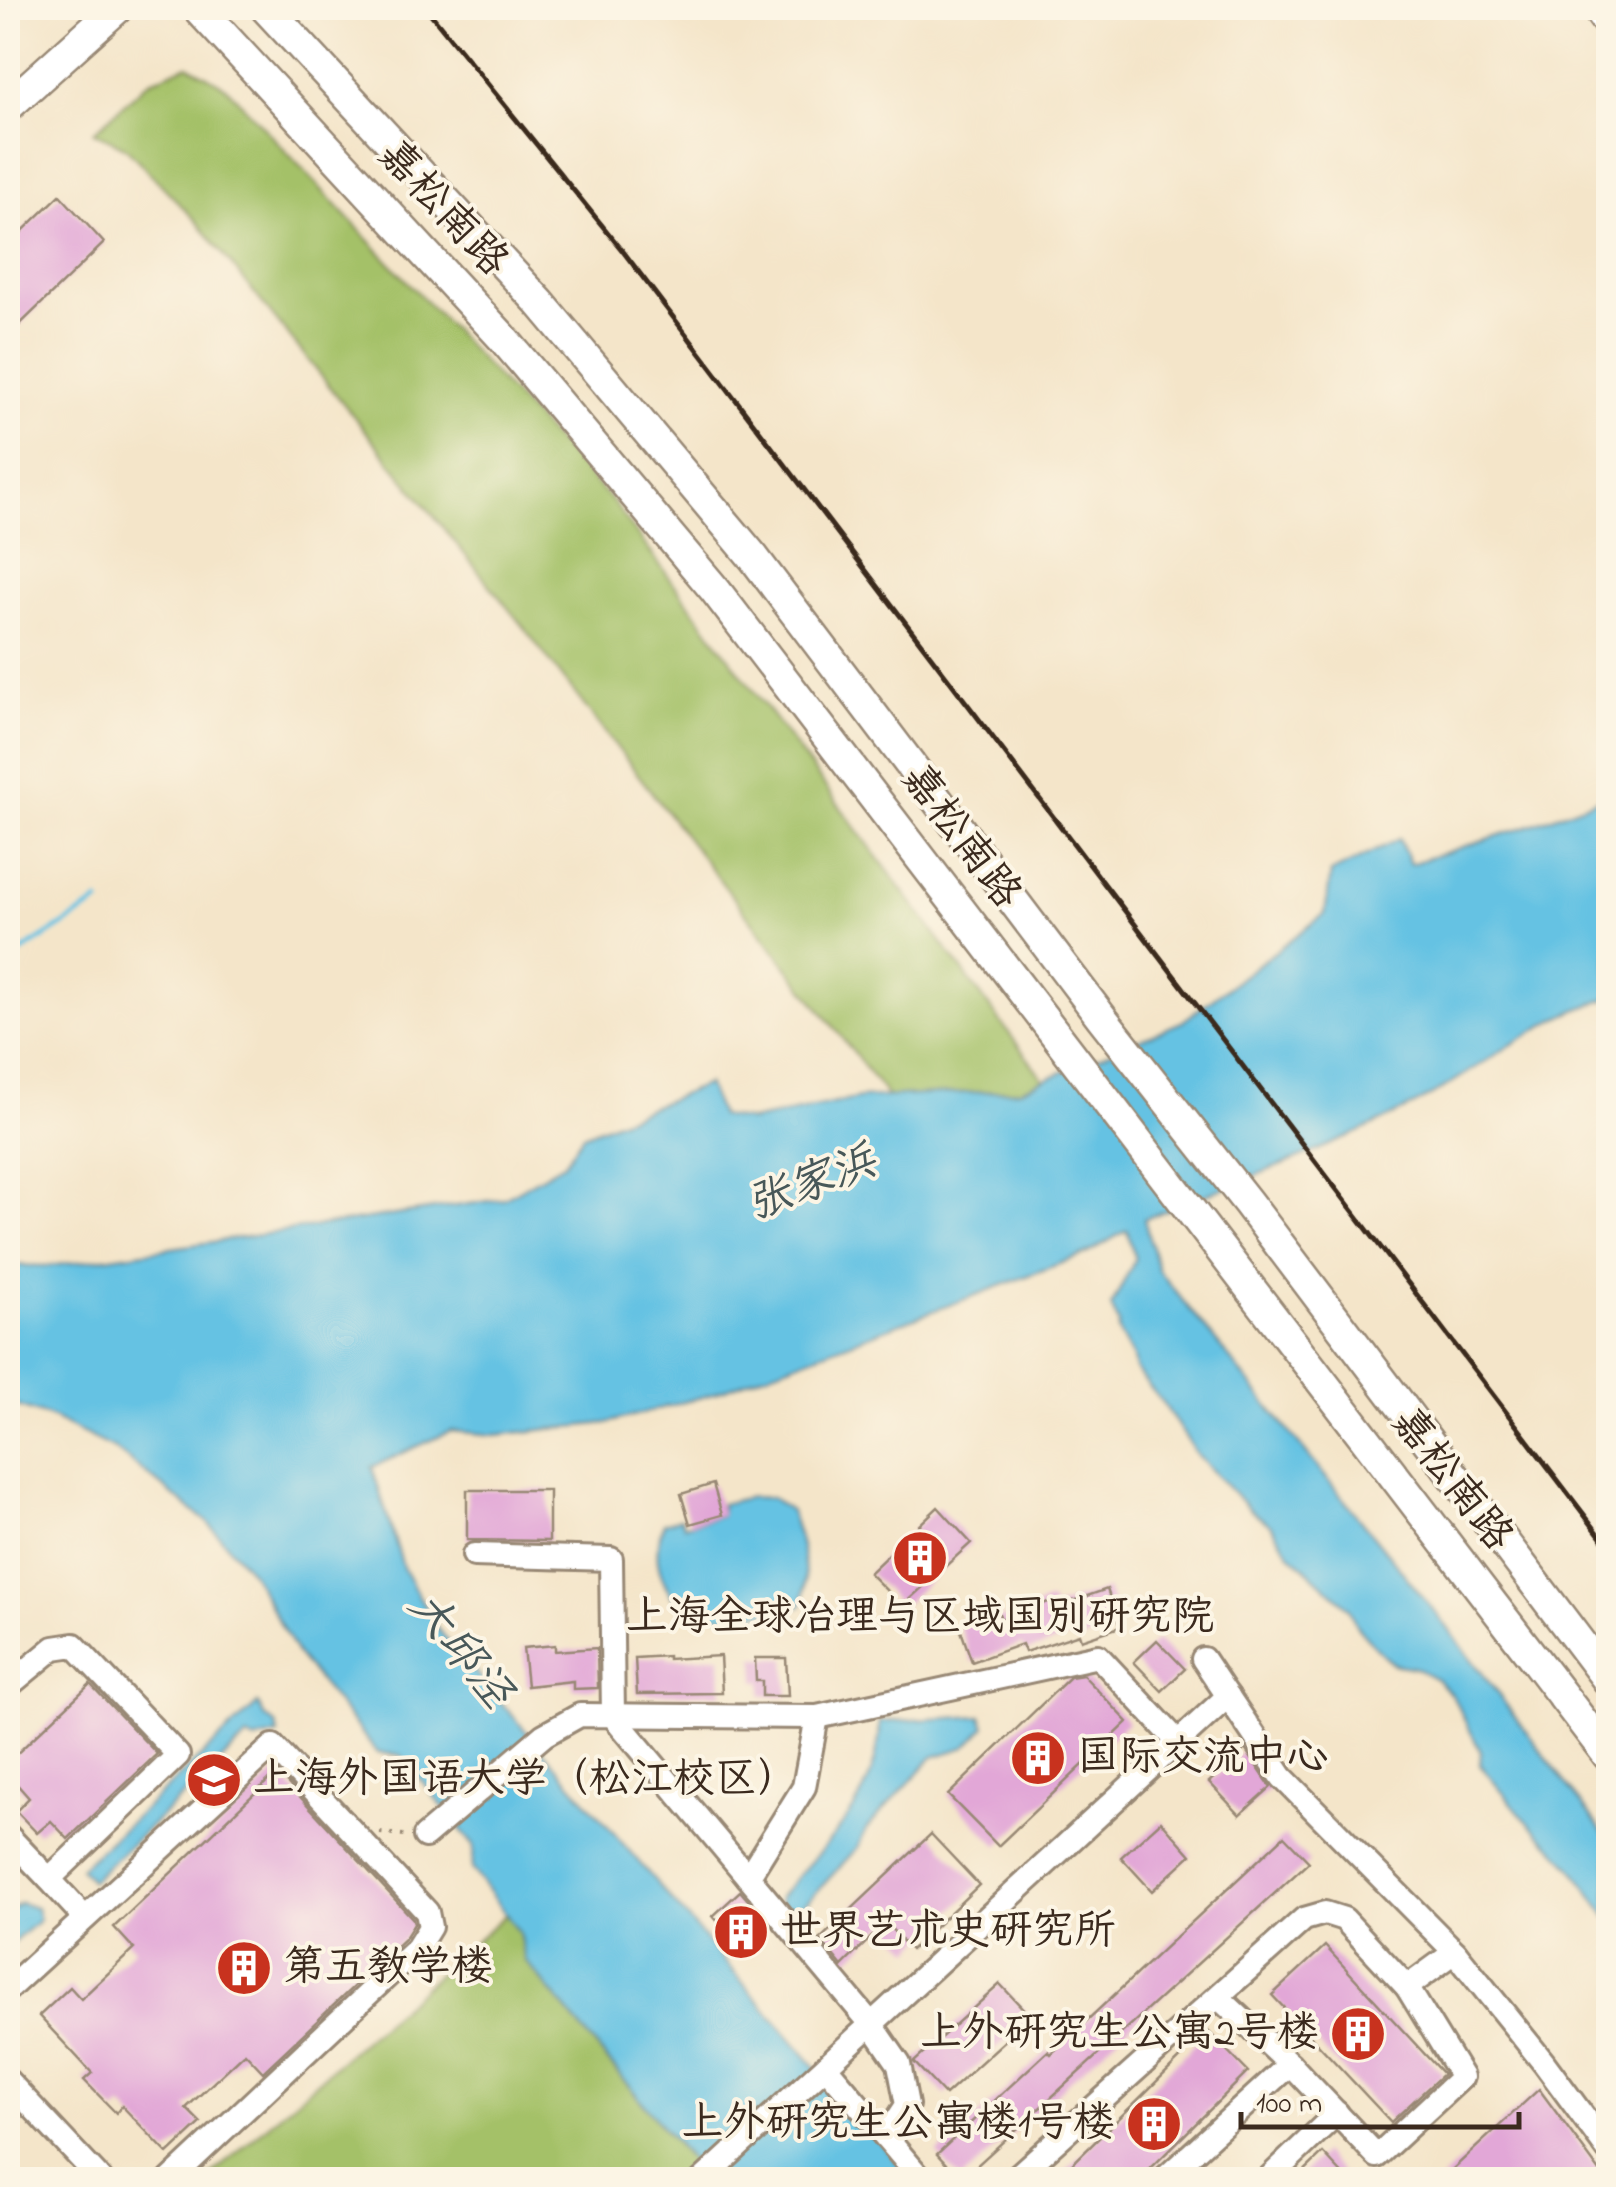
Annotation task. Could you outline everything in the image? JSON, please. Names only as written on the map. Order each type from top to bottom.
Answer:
[{"type":"main road","points":[[8,106],[117,8]]},
{"type":"main road","name":"嘉松南路","points":[[198,8],[502,337],[818,720],[1608,1755]]},
{"type":"main road","name":"嘉松南路","points":[[266,8],[454,208],[648,430],[856,690],[1608,1680]]},
{"type":"main road","points":[[1597,8],[1608,23]]},
{"type":"street","points":[[474,1554],[611,1558],[613,1716],[872,2025],[898,2064],[907,2106],[886,2137]]},
{"type":"street","points":[[8,1686],[54,1648],[74,1644],[178,1755],[49,1879]]},
{"type":"street","points":[[432,1830],[544,1735],[580,1715],[817,1717],[1098,1656],[1178,1742]]},
{"type":"street","points":[[1203,1660],[1282,1777],[1456,1952],[1608,2150]]},
{"type":"street","points":[[702,2180],[1228,1696]]},
{"type":"street","points":[[748,1877],[804,1788],[817,1717]]},
{"type":"street","points":[[8,1989],[273,1746],[427,1912],[430,1927],[417,1948],[170,2180]]},
{"type":"street","points":[[8,1836],[85,1918]]},
{"type":"street","points":[[1013,2180],[1304,1920],[1325,1913],[1344,1919],[1407,1987],[1462,2076],[1376,2156],[1290,2064],[1219,1998]]},
{"type":"street","points":[[1407,1987],[1456,1952]]},
{"type":"street","points":[[1162,2180],[1290,2064]]},
{"type":"street","points":[[827,2068],[922,2180]]},
{"type":"street","points":[[8,2081],[100,2180]]},
{"type":"street","points":[[1267,2180],[1337,2113]]},
{"type":"path","points":[[352,1831],[432,1830]]},
{"type":"green space","points":[[188,65],[226,87],[613,502],[1044,1080],[1020,1090],[888,1097],[525,629],[198,223],[125,147],[94,132],[148,82]]},
{"type":"green space","points":[[506,1914],[519,1932],[525,1960],[696,2168],[683,2180],[206,2180]]},
{"type":"water","name":"张家浜","points":[[1608,795],[1608,999],[1555,1020],[1375,1125],[1144,1219],[1158,1270],[1447,1627],[1608,1839],[1608,1918],[1572,1867],[1480,1765],[1481,1752],[1452,1695],[1436,1679],[1415,1668],[1393,1664],[1376,1648],[1356,1625],[1349,1608],[1290,1554],[1272,1526],[1250,1510],[1197,1455],[1135,1369],[1111,1306],[1135,1260],[1127,1230],[1088,1253],[709,1395],[607,1423],[495,1435],[451,1431],[372,1467],[404,1570],[438,1629],[912,2179],[706,2179],[525,1960],[519,1932],[472,1869],[474,1846],[401,1755],[378,1753],[297,1654],[251,1572],[207,1522],[115,1449],[48,1416],[8,1403],[8,1265],[50,1266],[503,1199],[563,1164],[583,1135],[707,1084],[720,1116],[751,1121],[860,1098],[1020,1090],[1182,1022],[1325,914],[1331,873],[1399,839],[1410,864],[1537,823]]},
{"type":"water","points":[[750,1497],[772,1498],[790,1511],[805,1570],[801,1606],[712,1615],[681,1605],[668,1589],[658,1563],[664,1523],[681,1518],[684,1526],[721,1515],[721,1504]]},
{"type":"water","points":[[258,1704],[265,1717],[276,1724],[278,1735],[255,1741],[247,1737],[91,1881],[80,1868]]},
{"type":"water","points":[[981,1716],[985,1727],[966,1747],[933,1757],[867,1828],[858,1847],[809,1900],[793,1911],[782,1910],[780,1897],[860,1798],[877,1751],[880,1722]]},
{"type":"water","points":[[20,1903],[36,1908],[39,1920],[8,1947],[8,1912]]},
{"type":"building","points":[[60,195],[104,243],[8,336],[8,245]]},
{"type":"building","points":[[713,1484],[722,1515],[690,1524],[681,1494]]},
{"type":"building","points":[[467,1490],[549,1490],[549,1541],[467,1540]]},
{"type":"building","name":"上海全球冶理与区域国别研究院","points":[[938,1507],[971,1543],[902,1606],[869,1573]]},
{"type":"building","points":[[1107,1589],[1120,1627],[1081,1640],[1079,1634],[1025,1652],[1022,1644],[972,1662],[959,1625],[998,1611],[1001,1619],[1051,1601],[1053,1608]]},
{"type":"building","points":[[1157,1640],[1185,1669],[1162,1691],[1134,1662]]},
{"type":"building","points":[[555,1645],[555,1651],[597,1648],[598,1688],[573,1689],[573,1681],[527,1686],[523,1648]]},
{"type":"building","points":[[720,1656],[722,1693],[637,1694],[635,1658]]},
{"type":"building","points":[[755,1658],[786,1658],[788,1696],[762,1696],[762,1681],[756,1681]]},
{"type":"building","name":"国际交流中心","points":[[1083,1675],[1128,1722],[998,1846],[948,1795],[1070,1677]]},
{"type":"building","points":[[90,1684],[157,1754],[68,1839],[51,1821],[37,1833],[16,1811],[29,1798],[8,1774],[8,1762]]},
{"type":"building","points":[[1245,1749],[1271,1787],[1240,1815],[1209,1782]]},
{"type":"building","name":"第五教学楼","points":[[277,1772],[414,1924],[405,1938],[263,2072],[245,2053],[186,2108],[201,2123],[168,2154],[122,2106],[116,2113],[84,2080],[92,2073],[39,2016],[70,1987],[81,1999],[134,1949],[114,1927]]},
{"type":"building","points":[[1161,1821],[1191,1855],[1152,1891],[1121,1857]]},
{"type":"building","points":[[931,1834],[979,1885],[911,1950],[886,1923],[842,1966],[820,1939]]},
{"type":"building","points":[[1284,1836],[1309,1862],[961,2180],[937,2154],[1048,2051],[1051,2054]]},
{"type":"building","name":"世界艺术史研究所","points":[[740,1891],[766,1921],[740,1947],[713,1916]]},
{"type":"building","name":"上外研究生公寓2号楼","points":[[1325,1946],[1443,2074],[1391,2122],[1272,1995]]},
{"type":"building","points":[[1000,1984],[1031,2017],[945,2095],[914,2062]]},
{"type":"building","name":"上外研究生公寓楼1号楼","points":[[1208,2031],[1248,2072],[1139,2180],[1056,2180]]},
{"type":"building","points":[[1539,2089],[1606,2180],[1441,2180]]},
{"type":"building","points":[[1323,2153],[1348,2180],[1295,2180]]},
{"type":"waterway","points":[[8,956],[16,955],[99,902]]},
{"type":"railway","points":[[426,8],[622,250],[1608,1546]]},
{"type":"place","name":"上海全球冶理与区域国别研究院","points":[[920,1558]]},
{"type":"place","name":"国际交流中心","points":[[1038,1758]]},
{"type":"place","name":"上海外国语大学（松江校区）","points":[[214,1780]]},
{"type":"place","name":"世界艺术史研究所","points":[[741,1932]]},
{"type":"place","name":"第五教学楼","points":[[244,1968]]},
{"type":"place","name":"上外研究生公寓2号楼","points":[[1358,2034]]},
{"type":"place","name":"上外研究生公寓楼1号楼","points":[[1154,2124]]},
{"type":"water label","name":"大邱泾","points":[[459,1651]]}]
